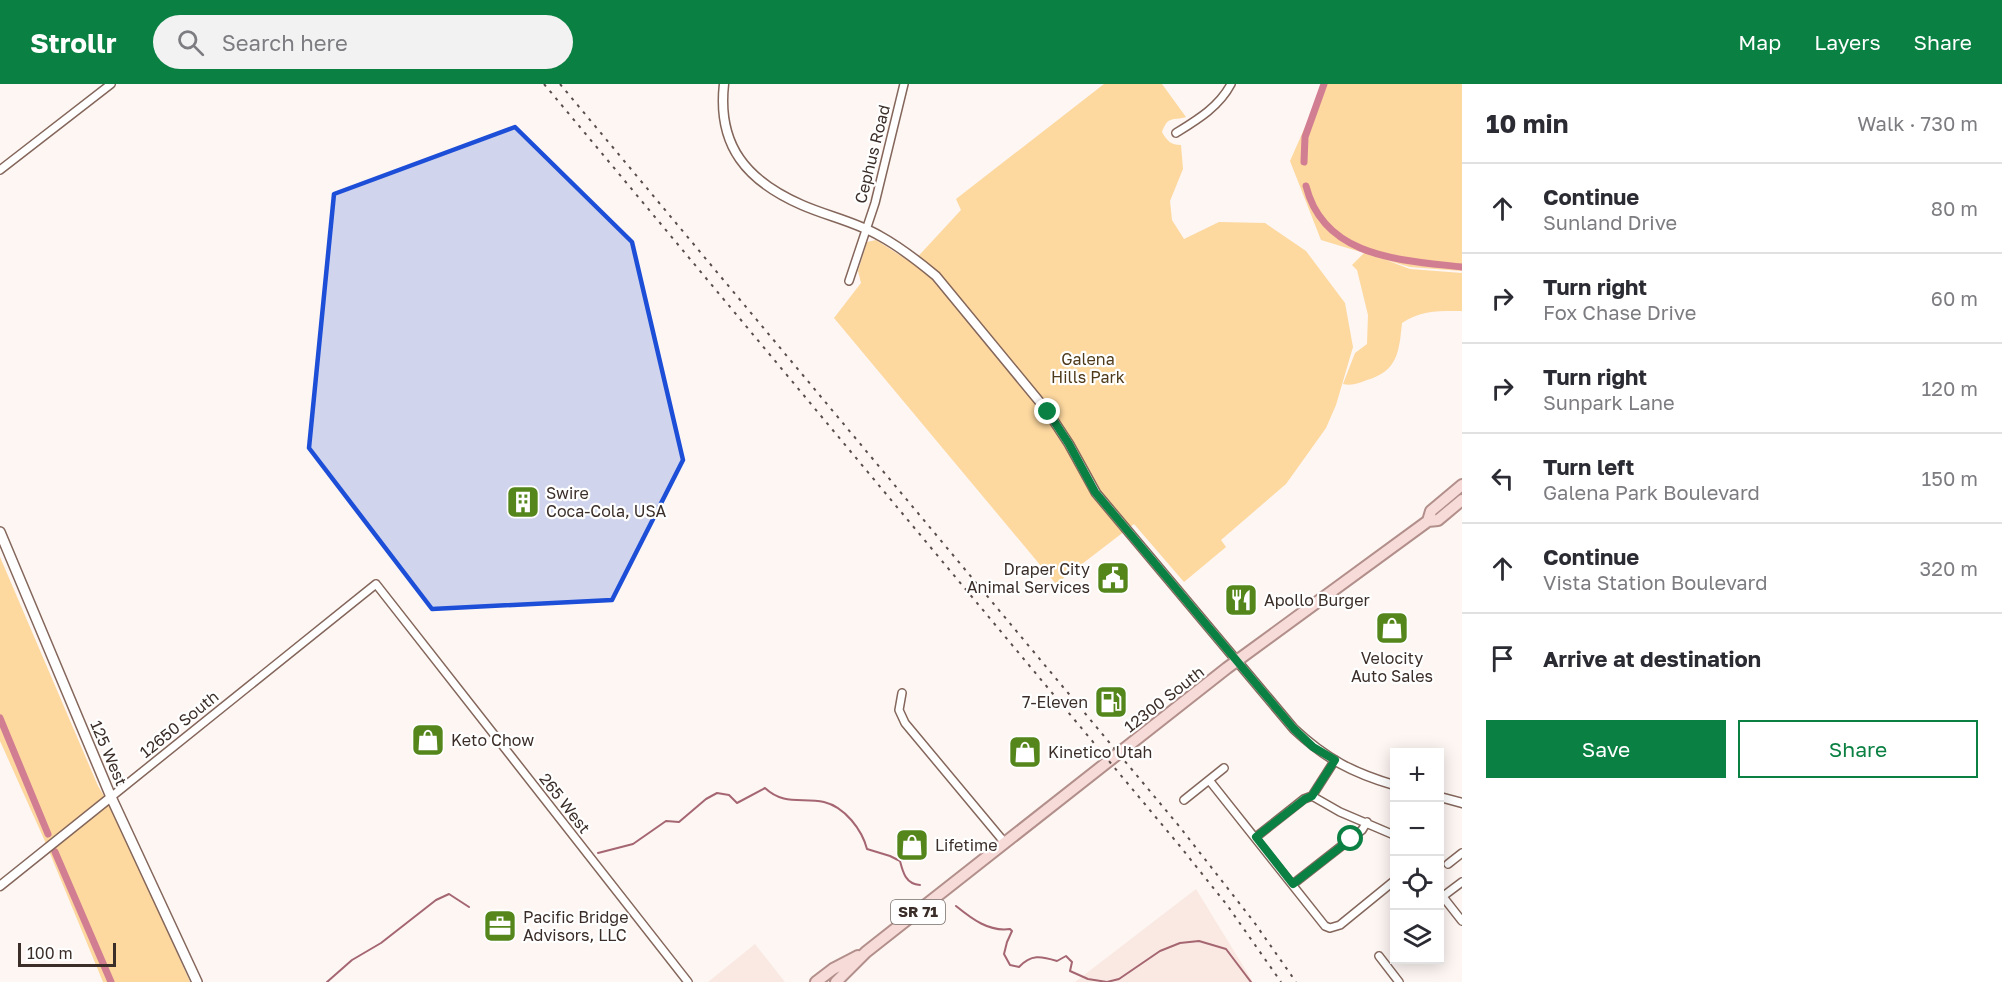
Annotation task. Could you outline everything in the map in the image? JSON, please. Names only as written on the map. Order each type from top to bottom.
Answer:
[{"type":"main road","name":"12300 South","points":[[836,982],[866,952],[1237,660],[1364,570],[1428,520],[1431,511],[1462,485]]},
{"type":"main road","name":"12300 South","points":[[1428,520],[1438,520],[1462,500]]},
{"type":"main road","name":"125 West","points":[[0,532],[111,797],[197,982]]},
{"type":"main road","name":"12300 South","points":[[816,982],[833,969],[866,952]]},
{"type":"street","points":[[0,170],[111,84]]},
{"type":"street","points":[[724,84],[722,104],[724,124],[732,148],[751,172],[764,183],[801,204],[879,235],[916,259],[936,276],[1048,412],[1069,444],[1095,492],[1294,729],[1313,747],[1335,760],[1365,776],[1390,784]]},
{"type":"street","name":"Cephus Road","points":[[849,281],[875,203],[904,84]]},
{"type":"street","points":[[1176,133],[1211,109],[1221,100],[1231,84]]},
{"type":"street","name":"12650 South","points":[[0,886],[376,584]]},
{"type":"street","name":"265 West","points":[[376,584],[688,982]]},
{"type":"street","points":[[902,693],[899,710],[905,723],[1005,843]]},
{"type":"street","points":[[1256,837],[1312,796],[1335,760]]},
{"type":"street","points":[[1184,800],[1224,768]]},
{"type":"street","points":[[1209,780],[1321,921],[1330,928],[1340,925],[1390,885]]},
{"type":"street","points":[[1312,796],[1340,812],[1390,833]]},
{"type":"street","points":[[1444,798],[1462,802]]},
{"type":"street","points":[[1293,884],[1362,830],[1367,822]]},
{"type":"street","points":[[1448,864],[1462,853]]},
{"type":"street","points":[[1444,893],[1462,882]]},
{"type":"street","points":[[1444,899],[1462,921]]},
{"type":"street","points":[[1379,956],[1399,982]]},
{"type":"highlighted area","points":[[515,127],[632,242],[683,460],[612,600],[432,609],[309,448],[334,194]]},
{"type":"shaded area","points":[[1196,889],[1253,982],[1075,982]]},
{"type":"shaded area","points":[[755,944],[785,982],[708,982]]},
{"type":"green space","name":"Galena Hills Park","points":[[1104,84],[1162,84],[1186,117],[1169,121],[1162,132],[1170,142],[1181,145],[1183,169],[1170,201],[1172,220],[1184,239],[1219,222],[1265,223],[1306,251],[1345,303],[1353,347],[1336,405],[1326,428],[1286,484],[1221,540],[1226,547],[1184,582],[1134,524],[1056,584],[834,318],[861,283],[858,271],[867,242],[876,240],[912,263],[961,210],[956,199]]},
{"type":"green space","points":[[1324,84],[1462,84],[1462,271],[1410,267],[1386,260],[1410,269],[1462,273],[1462,311],[1423,313],[1402,323],[1398,351],[1391,365],[1377,376],[1352,384],[1343,384],[1355,353],[1367,344],[1368,315],[1357,270],[1352,265],[1364,253],[1321,240],[1290,161]]},
{"type":"green space","points":[[0,557],[98,786],[117,817],[190,982],[103,982],[44,839],[0,741]]},
{"type":"waterway","points":[[1304,162],[1305,137],[1324,84]]},
{"type":"waterway","points":[[1306,186],[1315,210],[1329,228],[1347,241],[1368,251],[1391,257],[1462,267]]},
{"type":"waterway","points":[[0,718],[48,834]]},
{"type":"waterway","points":[[598,853],[633,844],[666,821],[679,822],[706,799],[717,793],[729,795],[737,803],[765,788],[772,794],[786,799],[824,802],[839,809],[857,827],[867,849],[900,861],[908,880],[920,885]]},
{"type":"waterway","points":[[55,852],[111,982]]},
{"type":"waterway","points":[[327,982],[352,960],[381,943],[436,900],[449,894],[469,907]]},
{"type":"waterway","points":[[956,906],[981,924],[1012,931],[1004,954],[1010,965],[1019,967],[1037,957],[1057,961],[1066,956],[1072,962],[1070,971],[1088,979],[1107,982],[1119,979],[1160,951],[1180,943],[1199,941],[1226,949],[1251,982]]},
{"type":"railway","points":[[544,84],[1179,845],[1227,905],[1281,982]]},
{"type":"railway","points":[[560,84],[1179,826],[1254,922],[1296,982]]},
{"type":"place","name":"Swire Coca-Cola, USA","points":[[523,502]]},
{"type":"place","name":"Draper City Animal Services","points":[[1113,578]]},
{"type":"place","name":"Apollo Burger","points":[[1241,600]]},
{"type":"place","name":"Velocity Auto Sales","points":[[1392,628]]},
{"type":"place","name":"7-Eleven","points":[[1111,702]]},
{"type":"place","name":"Keto Chow","points":[[428,740]]},
{"type":"place","name":"Kinetico Utah","points":[[1025,752]]},
{"type":"place","name":"Lifetime","points":[[912,845]]},
{"type":"place","name":"Pacific Bridge Advisors, LLC","points":[[500,926]]},
{"type":"route","points":[[1048,412],[1069,444],[1095,492],[1136,543],[1294,729],[1313,747],[1335,760],[1312,796],[1256,837],[1293,884],[1351,839]]}]
